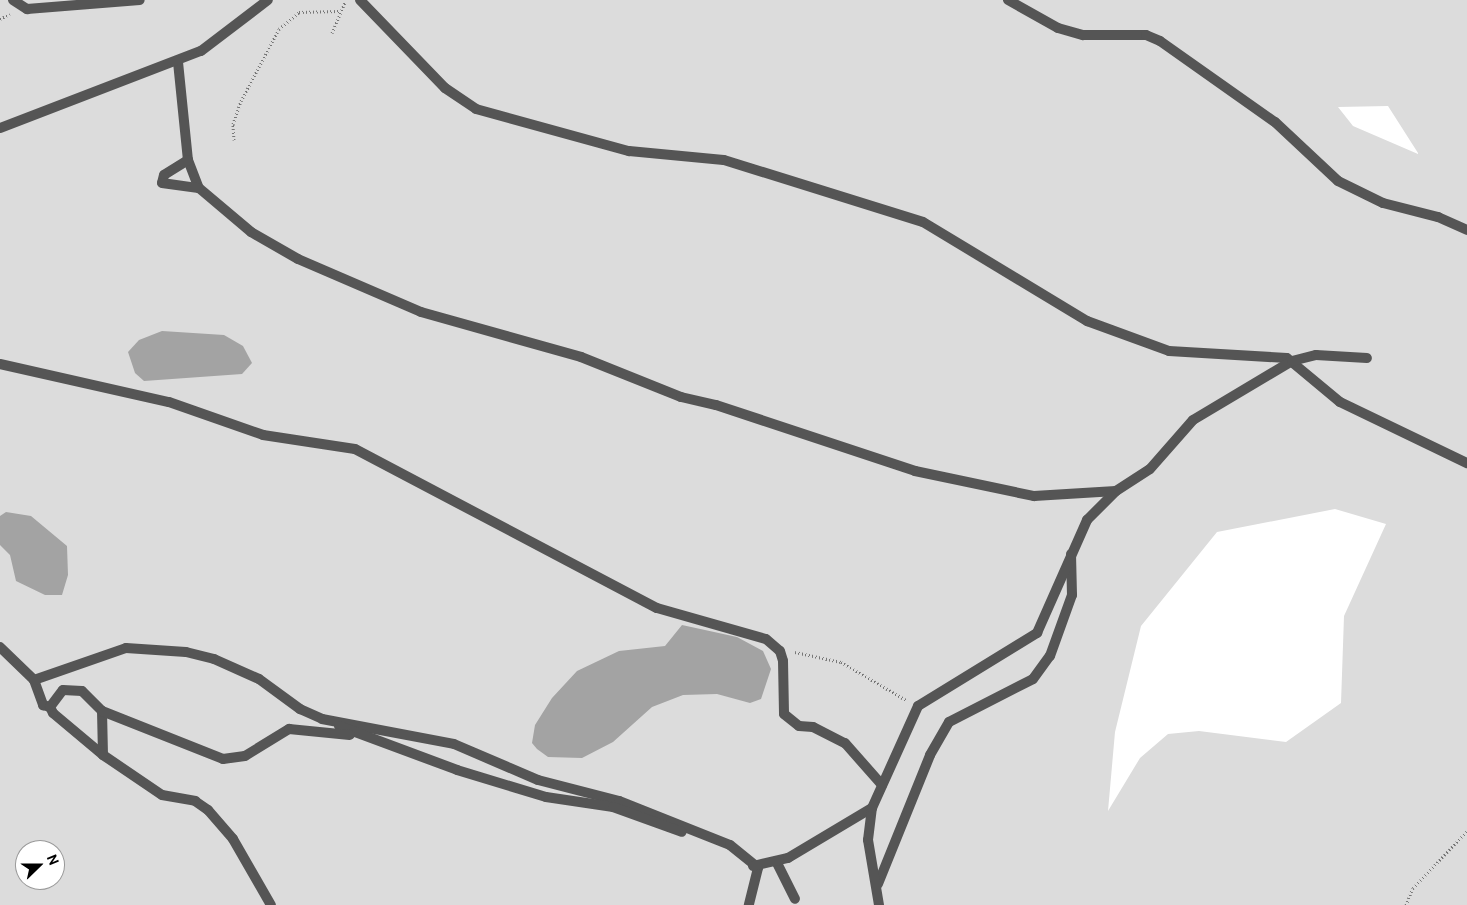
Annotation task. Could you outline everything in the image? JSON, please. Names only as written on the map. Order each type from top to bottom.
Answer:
[{"type":"lane","points":[[13,0],[27,9],[140,0]]},
{"type":"lane","points":[[0,128],[178,62],[201,51],[268,0]]},
{"type":"lane","points":[[360,0],[445,88],[476,109],[628,151],[724,160],[923,222],[1086,321],[1148,345],[1192,354],[1276,355],[1292,361],[1340,402],[1467,463]]},
{"type":"lane","points":[[1008,0],[1058,28],[1083,35],[1146,35],[1160,42],[1275,122],[1338,182],[1383,204],[1438,217],[1467,230]]},
{"type":"lane","points":[[178,62],[188,160],[199,188],[251,232],[298,259],[421,312],[580,357],[681,397],[716,405],[900,466],[1034,496],[1116,491]]},
{"type":"lane","points":[[188,160],[164,175],[162,183],[199,188]]},
{"type":"lane","points":[[878,905],[878,884],[868,840],[872,808],[918,706],[1037,633],[1087,520],[1116,491],[1155,464],[1192,420],[1292,361],[1316,355],[1366,358]]},
{"type":"lane","points":[[0,364],[169,402],[263,435],[355,449],[657,608],[766,639],[780,651],[784,714],[799,726],[813,727],[845,744],[882,785]]},
{"type":"lane","points":[[878,884],[946,726],[955,717],[1033,679],[1050,656],[1072,595],[1071,554]]},
{"type":"lane","points":[[0,647],[34,680],[43,705],[50,707],[58,721],[103,755],[162,795],[195,801],[208,810],[234,839],[271,905]]},
{"type":"lane","points":[[34,680],[126,648],[186,652],[237,667],[322,719],[359,736],[546,797],[613,807],[678,830],[758,868],[777,863],[830,836],[872,808]]},
{"type":"lane","points":[[50,707],[63,690],[75,688],[102,711],[232,760],[289,729],[359,736]]},
{"type":"lane","points":[[102,711],[103,755]]},
{"type":"lane","points":[[322,719],[454,744],[538,780],[619,801],[701,833],[730,845],[758,868]]},
{"type":"lane","points":[[777,863],[795,899]]},
{"type":"lane","points":[[749,905],[758,868]]},
{"type":"path","points":[[332,33],[339,11],[346,0]]},
{"type":"path","points":[[234,140],[233,124],[241,101],[279,29],[299,12],[339,11]]},
{"type":"path","points":[[780,651],[831,658],[918,706]]},
{"type":"path","points":[[1406,905],[1413,888],[1467,831]]},
{"type":"shaded area","points":[[0,0],[1467,0],[1467,905],[0,905]],"holes":[[[1388,106],[1418,153],[1353,126],[1338,107]],[[1335,509],[1386,524],[1344,616],[1341,703],[1286,742],[1199,731],[1168,734],[1140,758],[1108,811],[1115,732],[1141,626],[1217,532]]]},
{"type":"shaded area","points":[[162,331],[224,335],[243,346],[252,363],[242,374],[144,381],[135,373],[128,352],[139,340]]},
{"type":"shaded area","points":[[6,512],[31,516],[67,546],[68,575],[62,595],[45,595],[16,581],[10,555],[0,545],[0,516]]},
{"type":"shaded area","points":[[682,625],[737,637],[763,651],[771,669],[761,699],[750,703],[717,694],[683,695],[652,707],[613,742],[582,758],[548,757],[532,743],[535,725],[552,698],[577,671],[619,651],[665,646]]}]
